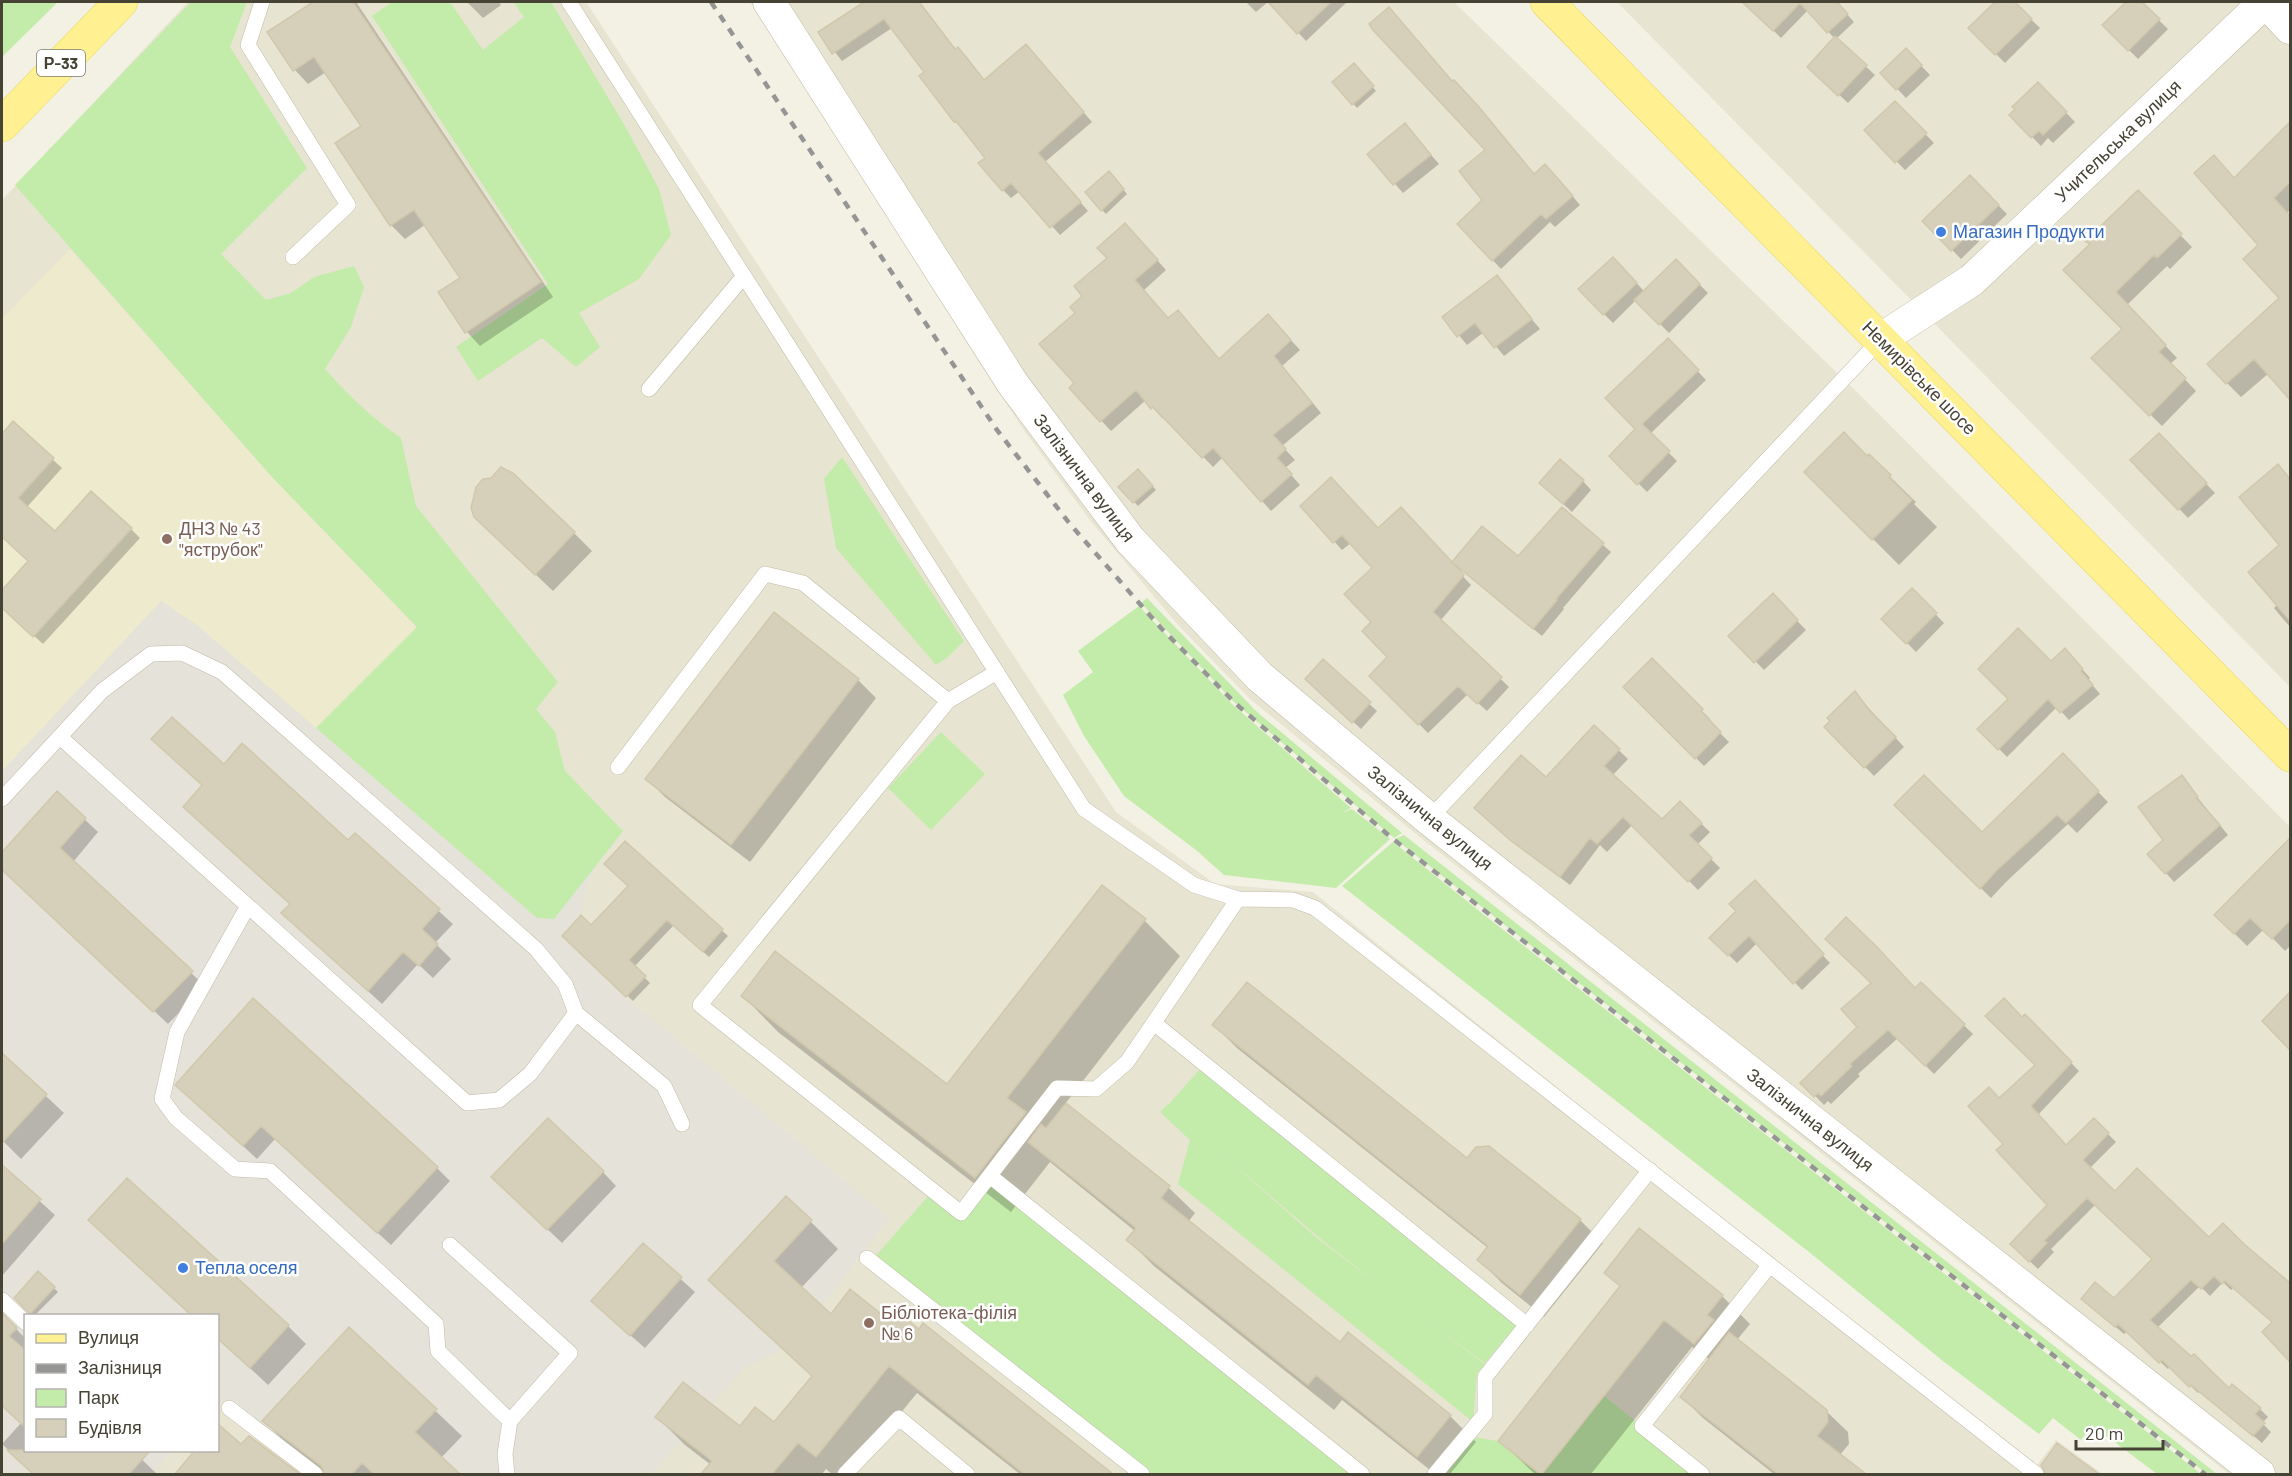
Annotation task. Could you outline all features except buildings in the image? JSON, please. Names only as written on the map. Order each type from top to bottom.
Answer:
[{"type":"main road","name":"Р-33","points":[[2,125],[121,2]]},
{"type":"main road","name":"Немирівське шосе","points":[[1547,2],[2290,755]]},
{"type":"street","name":"Залізнична вулиця","points":[[769,2],[1013,384],[1130,540],[1260,677],[1429,819],[2259,1474]]},
{"type":"street","name":"Учительська вулиця","points":[[1881,339],[1971,280],[2265,2]]},
{"type":"street","points":[[2265,2],[2290,28]]},
{"type":"lane","points":[[262,2],[248,45],[348,205],[293,257]]},
{"type":"lane","points":[[569,2],[1084,809],[1194,885],[1238,899],[1293,900],[1315,908],[2036,1474]]},
{"type":"lane","points":[[649,389],[744,276]]},
{"type":"lane","points":[[1429,819],[1881,339]]},
{"type":"lane","points":[[618,767],[765,574],[803,583],[948,701]]},
{"type":"lane","points":[[2,800],[102,691],[151,654],[182,653],[222,672],[537,949],[565,984],[576,1013],[664,1086],[681,1124]]},
{"type":"lane","points":[[997,672],[948,701],[700,1005],[961,1213],[1057,1088],[1096,1089],[1127,1062],[1238,899]]},
{"type":"lane","points":[[60,737],[467,1103],[499,1100],[530,1074],[576,1013]]},
{"type":"lane","points":[[248,906],[177,1032],[162,1100],[177,1118],[235,1169],[270,1171],[436,1324],[438,1351],[510,1421]]},
{"type":"lane","points":[[1154,1023],[1527,1325]]},
{"type":"lane","points":[[1434,1474],[1485,1414],[1485,1377],[1650,1170]]},
{"type":"lane","points":[[990,1176],[1362,1474]]},
{"type":"lane","points":[[450,1245],[570,1353],[510,1421],[506,1454],[507,1474]]},
{"type":"lane","points":[[867,1258],[1138,1473]]},
{"type":"lane","points":[[1702,1474],[1642,1426],[1770,1265]]},
{"type":"lane","points":[[2,1300],[24,1321]]},
{"type":"lane","points":[[230,1408],[315,1474]]},
{"type":"lane","points":[[845,1474],[899,1418],[967,1474]]},
{"type":"shaded area","points":[[188,2],[586,2],[1116,812],[1215,884],[1313,892],[2034,1469],[2056,1440],[2103,1474],[2,1474],[2,200]]},
{"type":"shaded area","points":[[750,2],[1454,2],[1860,395],[2290,827],[2290,1474],[2229,1474],[1426,842],[1250,699],[1179,626],[1089,519],[1021,426]]},
{"type":"shaded area","points":[[1617,2],[2290,2],[2290,687],[1923,312]]},
{"type":"shaded area","name":"ДНЗ № 43 \"яструбок\"","points":[[70,249],[272,477],[417,628],[316,728],[197,625],[161,601],[2,771],[2,319]]},
{"type":"shaded area","points":[[161,601],[197,625],[417,628],[620,836],[598,864],[585,890],[581,915],[626,997],[889,1218],[822,1306],[782,1349],[743,1369],[652,1474],[326,1474],[229,1398],[219,1403],[219,1314],[24,1314],[24,1452],[168,1452],[153,1474],[2,1474],[2,771]]},
{"type":"green space","points":[[2,2],[58,2],[2,57]]},
{"type":"green space","points":[[191,2],[247,2],[230,47],[307,168],[221,254],[266,300],[291,293],[314,277],[354,266],[364,287],[351,327],[325,369],[361,406],[401,438],[416,506],[558,682],[536,709],[555,732],[565,771],[623,831],[554,919],[537,918],[316,728],[417,627],[272,477],[15,185]]},
{"type":"green space","points":[[392,2],[450,2],[483,50],[524,17],[514,3],[551,2],[625,126],[659,189],[671,235],[639,279],[579,313],[600,347],[576,367],[542,338],[478,381],[456,347],[548,284],[372,16]]},
{"type":"green space","points":[[842,457],[964,641],[936,665],[836,548],[824,479]]},
{"type":"green space","points":[[1147,598],[1257,712],[1402,833],[1394,838],[1233,701],[1141,603]]},
{"type":"green space","points":[[1139,606],[1233,705],[1351,808],[1342,813],[1352,809],[1390,839],[1336,888],[1224,875],[1196,850],[1124,796],[1084,736],[1063,695],[1093,672],[1078,651]]},
{"type":"green space","points":[[941,732],[985,774],[931,830],[888,788]]},
{"type":"green space","points":[[1404,835],[2217,1474],[2207,1474],[1395,839]]},
{"type":"green space","points":[[1393,842],[2201,1474],[2157,1474],[2092,1425],[2081,1440],[2053,1418],[2039,1434],[1943,1361],[1809,1252],[1342,886]]},
{"type":"green space","points":[[1201,1068],[1519,1322],[1485,1363],[1421,1317],[1485,1364],[1477,1373],[1473,1422],[1178,1184],[1190,1140],[1160,1112],[1168,1104],[1171,1106],[1169,1104]],"holes":[[[1218,1151],[1323,1241],[1384,1289],[1317,1238]]]},
{"type":"green space","points":[[991,1182],[1355,1474],[1149,1474],[874,1258],[929,1195],[960,1220]]},
{"type":"green space","points":[[1604,1396],[1702,1474],[1542,1474]]},
{"type":"green space","points":[[1466,1436],[1498,1441],[1540,1474],[1452,1474],[1441,1466]]},
{"type":"railway","points":[[711,2],[997,430],[1070,524],[1161,628],[1236,704],[1393,839],[2205,1474]]},
{"type":"place","name":"Магазин Продукти","points":[[1941,232]]},
{"type":"place","name":"ДНЗ № 43 \"яструбок\"","points":[[167,539]]},
{"type":"place","name":"Тепла оселя","points":[[183,1268]]},
{"type":"place","name":"Бібліотека-філія № 6","points":[[869,1323]]}]
